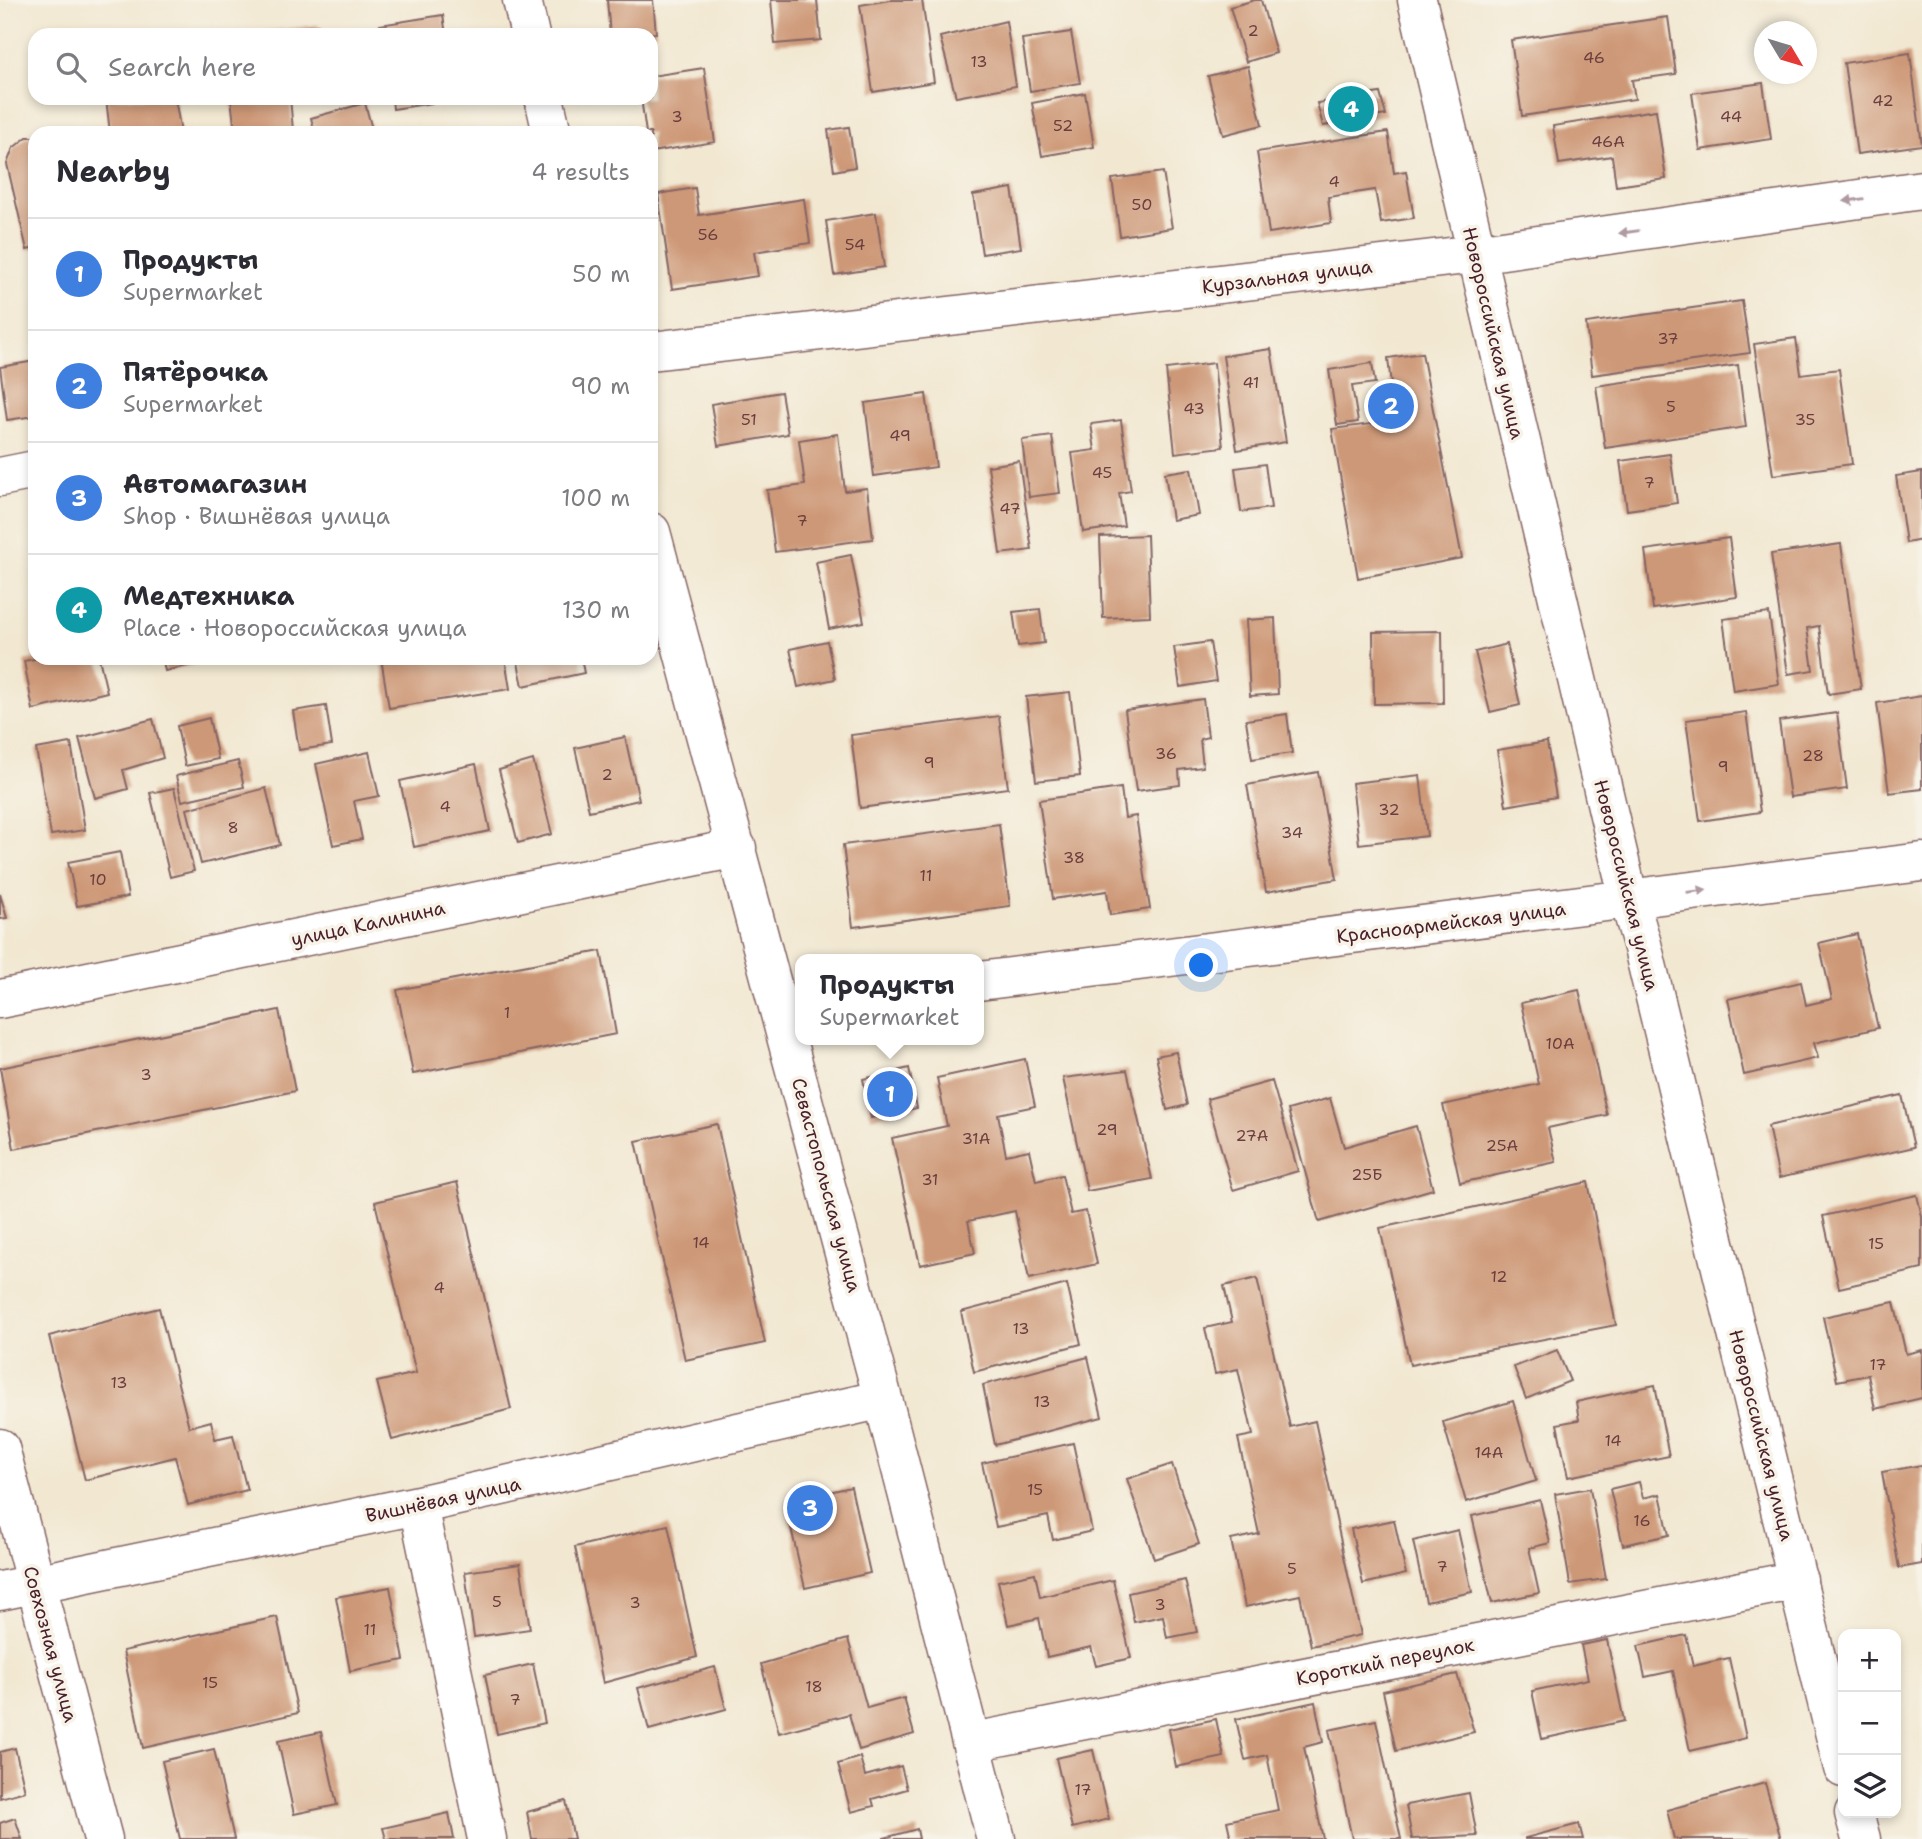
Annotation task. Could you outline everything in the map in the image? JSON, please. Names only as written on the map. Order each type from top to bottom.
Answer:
[{"type":"street","points":[[522,0],[528,28]]},
{"type":"street","name":"Новороссийская улица","points":[[1417,0],[1629,900],[1643,944],[1840,1755]]},
{"type":"street","points":[[546,105],[550,126]]},
{"type":"street","name":"Курзальная улица","points":[[658,350],[1475,254],[1922,190]]},
{"type":"street","points":[[0,477],[28,471]]},
{"type":"street","name":"Севастопольская улица","points":[[658,558],[737,848],[795,1026]]},
{"type":"street","name":"улица Калинина","points":[[0,999],[737,848]]},
{"type":"street","name":"Красноармейская улица","points":[[984,980],[1922,862]]},
{"type":"street","name":"Севастопольская улица","points":[[799,1045],[898,1465],[973,1742],[996,1839]]},
{"type":"street","name":"Вишнёвая улица","points":[[17,1587],[418,1505],[883,1399]]},
{"type":"street","name":"Совхозная улица","points":[[0,1448],[17,1587],[103,1839]]},
{"type":"street","points":[[418,1505],[487,1839]]},
{"type":"street","name":"Короткий переулок","points":[[973,1742],[1798,1580]]},
{"type":"street","points":[[1855,1818],[1861,1839]]},
{"type":"building","points":[[607,0],[653,0],[656,28],[609,28]]},
{"type":"building","points":[[771,0],[817,0],[821,40],[775,44]]},
{"type":"building","points":[[890,0],[922,0],[934,82],[873,92],[860,5]]},
{"type":"building","points":[[1261,0],[1276,53],[1246,62],[1230,7]]},
{"type":"building","points":[[443,15],[445,28],[381,28],[380,25]]},
{"type":"building","points":[[1668,17],[1676,74],[1632,80],[1635,99],[1522,116],[1511,40]]},
{"type":"building","points":[[1006,21],[1016,86],[956,97],[940,37]]},
{"type":"building","points":[[318,25],[319,28],[294,28]]},
{"type":"building","points":[[1071,32],[1080,83],[1030,91],[1022,39]]},
{"type":"building","points":[[1910,53],[1922,145],[1857,154],[1844,63]]},
{"type":"building","points":[[1248,66],[1262,125],[1223,135],[1208,76]]},
{"type":"building","points":[[704,68],[715,142],[658,151],[658,126],[645,126],[642,105],[658,105],[658,75]]},
{"type":"building","points":[[1763,84],[1771,139],[1700,150],[1692,93]]},
{"type":"building","points":[[1085,93],[1094,147],[1042,156],[1032,103]]},
{"type":"building","points":[[1380,93],[1386,115],[1323,126],[1317,103]]},
{"type":"building","points":[[107,105],[176,105],[180,126],[109,126]]},
{"type":"building","points":[[232,105],[291,105],[293,126],[234,126]]},
{"type":"building","points":[[366,105],[371,126],[313,126],[311,118]]},
{"type":"building","points":[[393,105],[419,105],[393,109]]},
{"type":"building","points":[[1656,110],[1666,179],[1616,186],[1612,156],[1559,164],[1553,126]]},
{"type":"building","points":[[849,127],[855,167],[834,171],[828,130]]},
{"type":"building","points":[[1388,132],[1394,173],[1406,171],[1414,218],[1381,223],[1375,190],[1328,197],[1331,223],[1269,233],[1257,152]]},
{"type":"building","points":[[28,137],[27,250],[7,164],[13,148]]},
{"type":"building","points":[[1163,172],[1172,228],[1120,236],[1112,179]]},
{"type":"building","points":[[695,188],[699,215],[804,199],[810,243],[754,252],[758,276],[672,289],[658,194]]},
{"type":"building","points":[[1012,188],[1021,248],[982,254],[973,195]]},
{"type":"building","points":[[876,213],[884,267],[834,275],[826,221]]},
{"type":"building","points":[[1742,301],[1750,353],[1592,375],[1586,323]]},
{"type":"building","points":[[1796,338],[1801,374],[1839,369],[1852,464],[1773,475],[1754,344]]},
{"type":"building","points":[[1271,349],[1286,442],[1237,450],[1223,356]]},
{"type":"building","points":[[1422,353],[1462,558],[1358,578],[1332,429],[1395,421],[1388,358]]},
{"type":"building","points":[[28,362],[28,417],[7,420],[0,367]]},
{"type":"building","points":[[1214,363],[1223,447],[1175,453],[1166,369]]},
{"type":"building","points":[[1372,363],[1375,383],[1352,386],[1358,422],[1337,425],[1329,370]]},
{"type":"building","points":[[1738,365],[1746,427],[1605,448],[1596,386]]},
{"type":"building","points":[[781,392],[788,434],[718,446],[711,404]]},
{"type":"building","points":[[926,394],[936,467],[874,476],[865,403]]},
{"type":"building","points":[[1121,420],[1131,491],[1119,493],[1124,526],[1083,532],[1072,453],[1095,450],[1091,424]]},
{"type":"building","points":[[838,434],[845,491],[867,488],[873,539],[775,552],[767,490],[805,485],[799,440]]},
{"type":"building","points":[[1052,436],[1060,493],[1029,497],[1022,440]]},
{"type":"building","points":[[1670,454],[1677,503],[1627,510],[1620,461]]},
{"type":"building","points":[[1019,461],[1032,550],[1000,554],[988,466]]},
{"type":"building","points":[[1265,464],[1271,508],[1241,512],[1235,468]]},
{"type":"building","points":[[1191,469],[1199,515],[1172,520],[1165,473]]},
{"type":"building","points":[[1922,472],[1922,540],[1906,543],[1896,476]]},
{"type":"building","points":[[1147,535],[1150,616],[1103,618],[1100,537]]},
{"type":"building","points":[[1729,538],[1737,597],[1653,609],[1645,550]]},
{"type":"building","points":[[1841,544],[1861,689],[1828,694],[1819,626],[1807,628],[1813,670],[1788,674],[1771,554]]},
{"type":"building","points":[[851,555],[864,622],[829,629],[816,562]]},
{"type":"building","points":[[1040,609],[1044,643],[1018,646],[1013,612]]},
{"type":"building","points":[[1769,613],[1779,684],[1733,691],[1723,619]]},
{"type":"building","points":[[1275,618],[1278,694],[1250,696],[1246,620]]},
{"type":"building","points":[[1442,631],[1443,703],[1374,704],[1373,632]]},
{"type":"building","points":[[827,641],[835,679],[798,687],[790,649]]},
{"type":"building","points":[[1210,642],[1216,681],[1180,687],[1174,647]]},
{"type":"building","points":[[1507,644],[1520,705],[1490,712],[1475,652]]},
{"type":"building","points":[[28,660],[28,665],[101,665],[107,692],[33,710],[24,661]]},
{"type":"building","points":[[164,665],[191,665],[165,671]]},
{"type":"building","points":[[382,665],[506,665],[510,689],[389,708]]},
{"type":"building","points":[[518,665],[582,665],[584,673],[523,686]]},
{"type":"building","points":[[1070,692],[1080,776],[1036,781],[1026,697]]},
{"type":"building","points":[[1922,696],[1922,789],[1889,793],[1877,703]]},
{"type":"building","points":[[1203,699],[1208,737],[1200,739],[1203,767],[1179,770],[1180,785],[1136,791],[1125,710]]},
{"type":"building","points":[[326,706],[332,745],[299,750],[293,711]]},
{"type":"building","points":[[1746,712],[1760,812],[1700,821],[1686,720]]},
{"type":"building","points":[[1837,713],[1847,789],[1790,797],[1779,721]]},
{"type":"building","points":[[1287,714],[1292,753],[1252,759],[1246,720]]},
{"type":"building","points":[[999,716],[1008,788],[860,808],[851,735]]},
{"type":"building","points":[[209,718],[218,759],[185,766],[177,726]]},
{"type":"building","points":[[153,719],[163,758],[123,770],[128,789],[95,798],[79,738]]},
{"type":"building","points":[[625,737],[639,800],[589,811],[575,748]]},
{"type":"building","points":[[1547,742],[1556,797],[1506,806],[1497,750]]},
{"type":"building","points":[[71,743],[85,830],[51,835],[36,749]]},
{"type":"building","points":[[369,752],[379,796],[354,801],[362,839],[333,845],[316,764]]},
{"type":"building","points":[[533,760],[552,834],[518,843],[499,770]]},
{"type":"building","points":[[238,761],[244,787],[182,801],[176,776]]},
{"type":"building","points":[[476,764],[490,831],[414,847],[400,781]]},
{"type":"building","points":[[1318,772],[1337,879],[1266,892],[1247,785]]},
{"type":"building","points":[[1420,775],[1427,836],[1359,844],[1352,783]]},
{"type":"building","points":[[174,788],[194,871],[170,877],[150,793]]},
{"type":"building","points":[[266,788],[280,845],[201,864],[187,809]]},
{"type":"building","points":[[1121,788],[1125,818],[1136,816],[1150,909],[1110,915],[1107,891],[1053,899],[1039,800]]},
{"type":"building","points":[[999,824],[1010,906],[853,927],[843,845]]},
{"type":"building","points":[[120,852],[128,897],[77,906],[68,862]]},
{"type":"building","points":[[0,894],[7,918],[0,919]]},
{"type":"building","points":[[1857,934],[1878,1028],[1814,1043],[1818,1058],[1744,1075],[1728,999],[1801,982],[1806,1005],[1832,999],[1819,943]]},
{"type":"building","points":[[601,951],[616,1034],[413,1074],[397,990]]},
{"type":"building","points":[[1579,990],[1607,1115],[1548,1128],[1556,1162],[1460,1183],[1443,1105],[1539,1084],[1521,1003]]},
{"type":"building","points":[[279,1010],[295,1091],[14,1149],[0,1068]]},
{"type":"building","points":[[1176,1052],[1187,1105],[1167,1110],[1156,1056]]},
{"type":"building","points":[[1025,1059],[1035,1106],[998,1114],[1006,1155],[1029,1150],[1036,1181],[1062,1175],[1071,1214],[1086,1211],[1097,1264],[1029,1279],[1015,1211],[968,1221],[975,1253],[920,1265],[892,1138],[947,1126],[937,1078]]},
{"type":"building","points":[[909,1068],[917,1108],[871,1118],[863,1079]]},
{"type":"building","points":[[1127,1070],[1152,1179],[1087,1191],[1063,1078]]},
{"type":"building","points":[[1272,1081],[1298,1171],[1233,1190],[1207,1099]]},
{"type":"building","points":[[1902,1095],[1914,1147],[1779,1178],[1768,1126]]},
{"type":"building","points":[[1330,1098],[1344,1147],[1416,1126],[1433,1189],[1319,1222],[1288,1110]]},
{"type":"building","points":[[717,1124],[765,1343],[685,1360],[636,1141]]},
{"type":"building","points":[[457,1182],[511,1409],[392,1440],[377,1382],[416,1373],[375,1202]]},
{"type":"building","points":[[1588,1182],[1616,1325],[1410,1365],[1380,1228]]},
{"type":"building","points":[[1917,1195],[1922,1216],[1922,1269],[1839,1288],[1823,1216]]},
{"type":"building","points":[[1257,1278],[1290,1427],[1315,1421],[1361,1635],[1311,1646],[1300,1595],[1245,1607],[1231,1540],[1259,1534],[1238,1438],[1253,1435],[1238,1369],[1215,1374],[1205,1328],[1232,1322],[1224,1286]]},
{"type":"building","points":[[1067,1284],[1081,1344],[974,1372],[961,1312]]},
{"type":"building","points":[[1894,1302],[1906,1354],[1922,1350],[1922,1398],[1875,1409],[1868,1375],[1837,1381],[1823,1317]]},
{"type":"building","points":[[159,1308],[189,1427],[211,1421],[215,1439],[233,1435],[247,1490],[188,1505],[175,1457],[85,1480],[49,1336]]},
{"type":"building","points":[[1557,1350],[1570,1381],[1526,1399],[1514,1367]]},
{"type":"building","points":[[1088,1357],[1102,1417],[995,1445],[983,1385]]},
{"type":"building","points":[[1655,1385],[1669,1456],[1568,1477],[1557,1424],[1579,1420],[1576,1402]]},
{"type":"building","points":[[1513,1401],[1536,1481],[1466,1502],[1443,1422]]},
{"type":"building","points":[[1073,1443],[1092,1531],[1053,1540],[1048,1516],[996,1527],[982,1463]]},
{"type":"building","points":[[1172,1464],[1199,1544],[1154,1559],[1127,1479]]},
{"type":"building","points":[[1922,1465],[1922,1564],[1899,1568],[1882,1472]]},
{"type":"building","points":[[1639,1482],[1643,1498],[1660,1494],[1669,1535],[1623,1545],[1610,1489]]},
{"type":"building","points":[[851,1487],[870,1573],[805,1588],[785,1502]]},
{"type":"building","points":[[1590,1488],[1606,1579],[1570,1584],[1555,1494]]},
{"type":"building","points":[[1540,1500],[1550,1543],[1529,1548],[1539,1593],[1492,1603],[1472,1516]]},
{"type":"building","points":[[1394,1520],[1406,1574],[1363,1584],[1351,1529]]},
{"type":"building","points":[[668,1525],[697,1657],[603,1683],[575,1547]]},
{"type":"building","points":[[1458,1530],[1472,1592],[1426,1602],[1413,1541]]},
{"type":"building","points":[[520,1564],[530,1629],[474,1637],[465,1572]]},
{"type":"building","points":[[1035,1573],[1040,1597],[1113,1580],[1131,1658],[1096,1666],[1091,1647],[1047,1657],[1039,1618],[1008,1625],[998,1581]]},
{"type":"building","points":[[1185,1580],[1197,1632],[1167,1638],[1163,1616],[1134,1622],[1128,1593]]},
{"type":"building","points":[[390,1587],[404,1660],[350,1671],[336,1597]]},
{"type":"building","points":[[277,1617],[298,1713],[143,1748],[123,1651]]},
{"type":"building","points":[[1686,1635],[1693,1666],[1729,1658],[1746,1738],[1690,1751],[1673,1671],[1645,1677],[1638,1646]]},
{"type":"building","points":[[848,1639],[867,1708],[904,1698],[914,1734],[859,1750],[849,1714],[779,1733],[761,1664]]},
{"type":"building","points":[[1607,1640],[1624,1721],[1542,1739],[1532,1691],[1588,1679],[1581,1645]]},
{"type":"building","points":[[533,1664],[545,1723],[497,1734],[485,1675]]},
{"type":"building","points":[[715,1667],[726,1709],[649,1730],[638,1688]]},
{"type":"building","points":[[1457,1674],[1474,1732],[1396,1751],[1383,1691]]},
{"type":"building","points":[[1315,1702],[1323,1742],[1304,1747],[1323,1839],[1231,1839],[1227,1821],[1278,1810],[1267,1755],[1245,1760],[1236,1719]]},
{"type":"building","points":[[1216,1719],[1224,1757],[1176,1767],[1169,1729]]},
{"type":"building","points":[[1376,1720],[1401,1839],[1352,1839],[1329,1730]]},
{"type":"building","points":[[321,1732],[337,1805],[294,1814],[278,1741]]},
{"type":"building","points":[[15,1748],[25,1791],[0,1798],[0,1752]]},
{"type":"building","points":[[214,1749],[234,1839],[180,1839],[162,1761]]},
{"type":"building","points":[[1093,1750],[1109,1819],[1072,1828],[1056,1758]]},
{"type":"building","points":[[860,1757],[865,1776],[901,1766],[907,1789],[872,1799],[874,1806],[851,1812],[838,1764]]},
{"type":"building","points":[[1765,1783],[1781,1839],[1674,1839],[1667,1810]]},
{"type":"building","points":[[1469,1793],[1477,1836],[1412,1839],[1406,1805]]},
{"type":"building","points":[[566,1801],[574,1839],[532,1839],[527,1812]]},
{"type":"building","points":[[449,1813],[454,1839],[386,1839],[383,1828]]},
{"type":"building","points":[[15,1818],[22,1839],[0,1839],[0,1823]]},
{"type":"building","points":[[1579,1824],[1583,1839],[1525,1839],[1525,1838]]},
{"type":"building","points":[[917,1829],[919,1839],[884,1839],[884,1838]]},
{"type":"place","name":"Медтехника","points":[[1351,109]]},
{"type":"place","name":"Пятёрочка","points":[[1391,406]]},
{"type":"place","name":"Продукты","points":[[890,1094]]},
{"type":"place","name":"Автомагазин","points":[[810,1508]]}]
